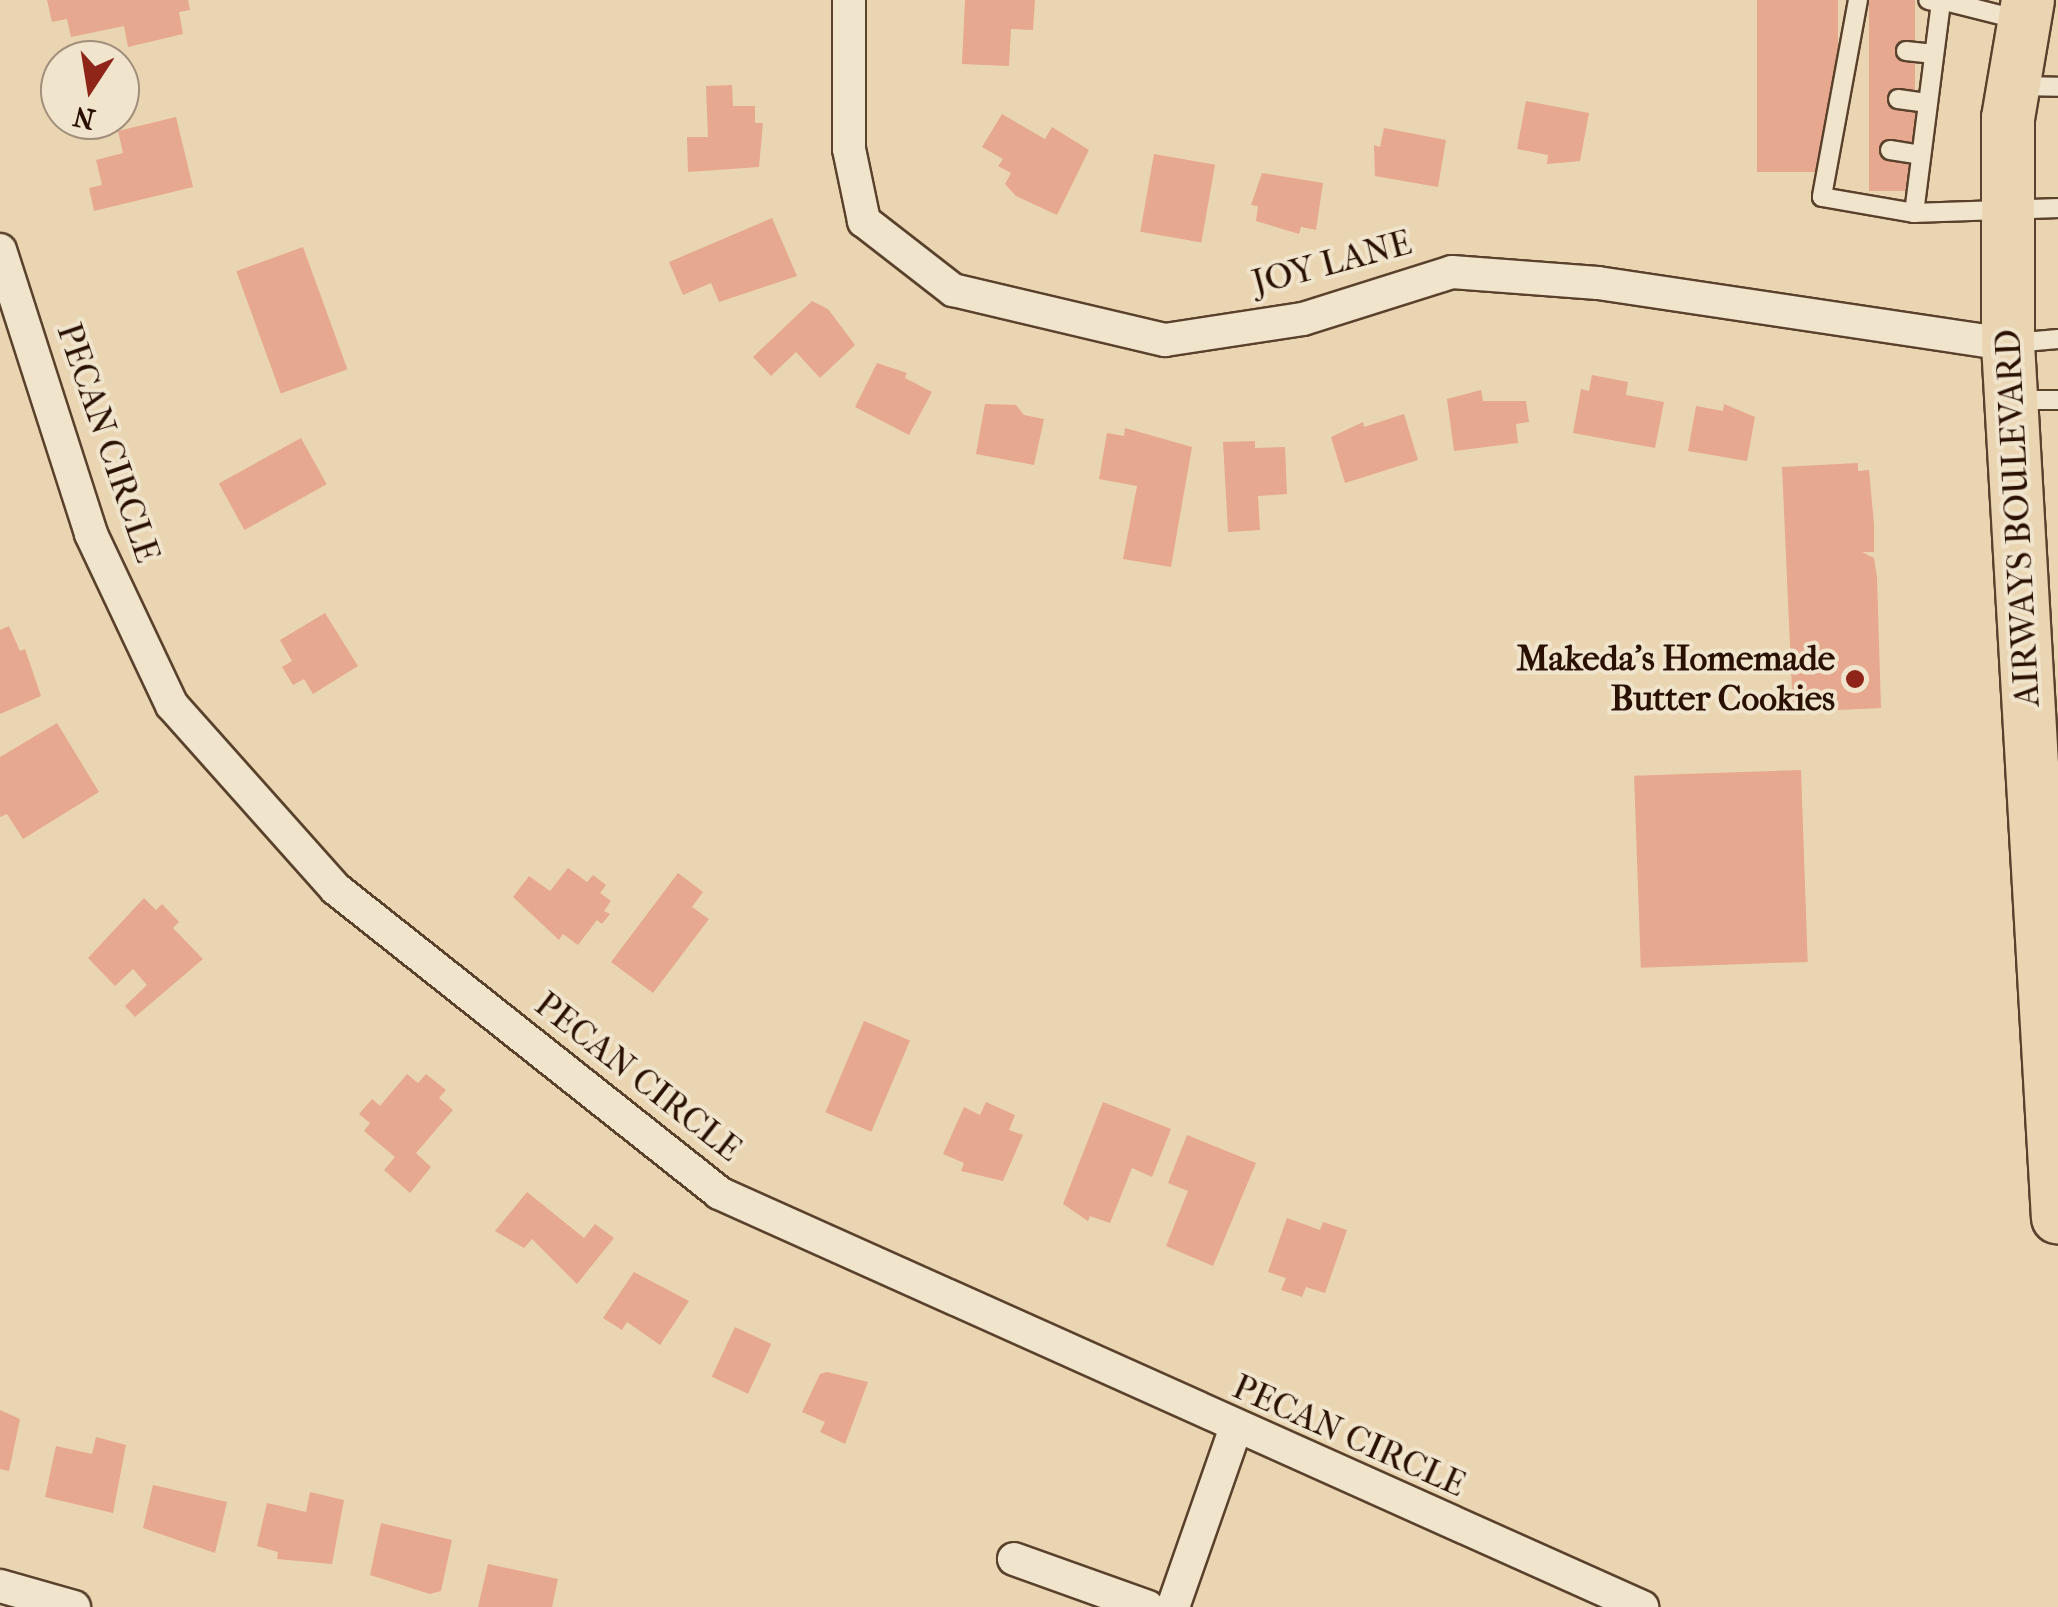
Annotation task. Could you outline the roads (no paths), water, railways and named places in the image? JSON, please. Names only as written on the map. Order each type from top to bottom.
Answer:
[{"type":"main road","name":"AIRWAYS BOULEVARD","points":[[2025,10],[2035,86],[2007,208],[2033,342],[2058,1218]]},
{"type":"street","name":"JOY LANE","points":[[849,0],[849,149],[864,221],[953,290],[1165,340],[1303,320],[1452,272],[1598,284],[2033,342]]},
{"type":"street","name":"PECAN CIRCLE","points":[[0,250],[91,534],[172,705],[336,889],[718,1193],[1236,1430],[1642,1607]]},
{"type":"street","points":[[1173,1607],[1236,1430]]},
{"type":"street","points":[[1014,1559],[1148,1607]]},
{"type":"street","points":[[0,1586],[74,1607]]},
{"type":"lane","points":[[1858,0],[1856,44],[1839,144],[1822,197],[1914,213],[2058,208]]},
{"type":"lane","points":[[1914,213],[1934,54],[1936,1],[2025,10]]},
{"type":"lane","points":[[1906,51],[1934,54]]},
{"type":"lane","points":[[1898,99],[1928,103]]},
{"type":"lane","points":[[1890,150],[1921,155]]},
{"type":"place","name":"Makeda’s Homemade Butter Cookies","points":[[1855,679]]}]
